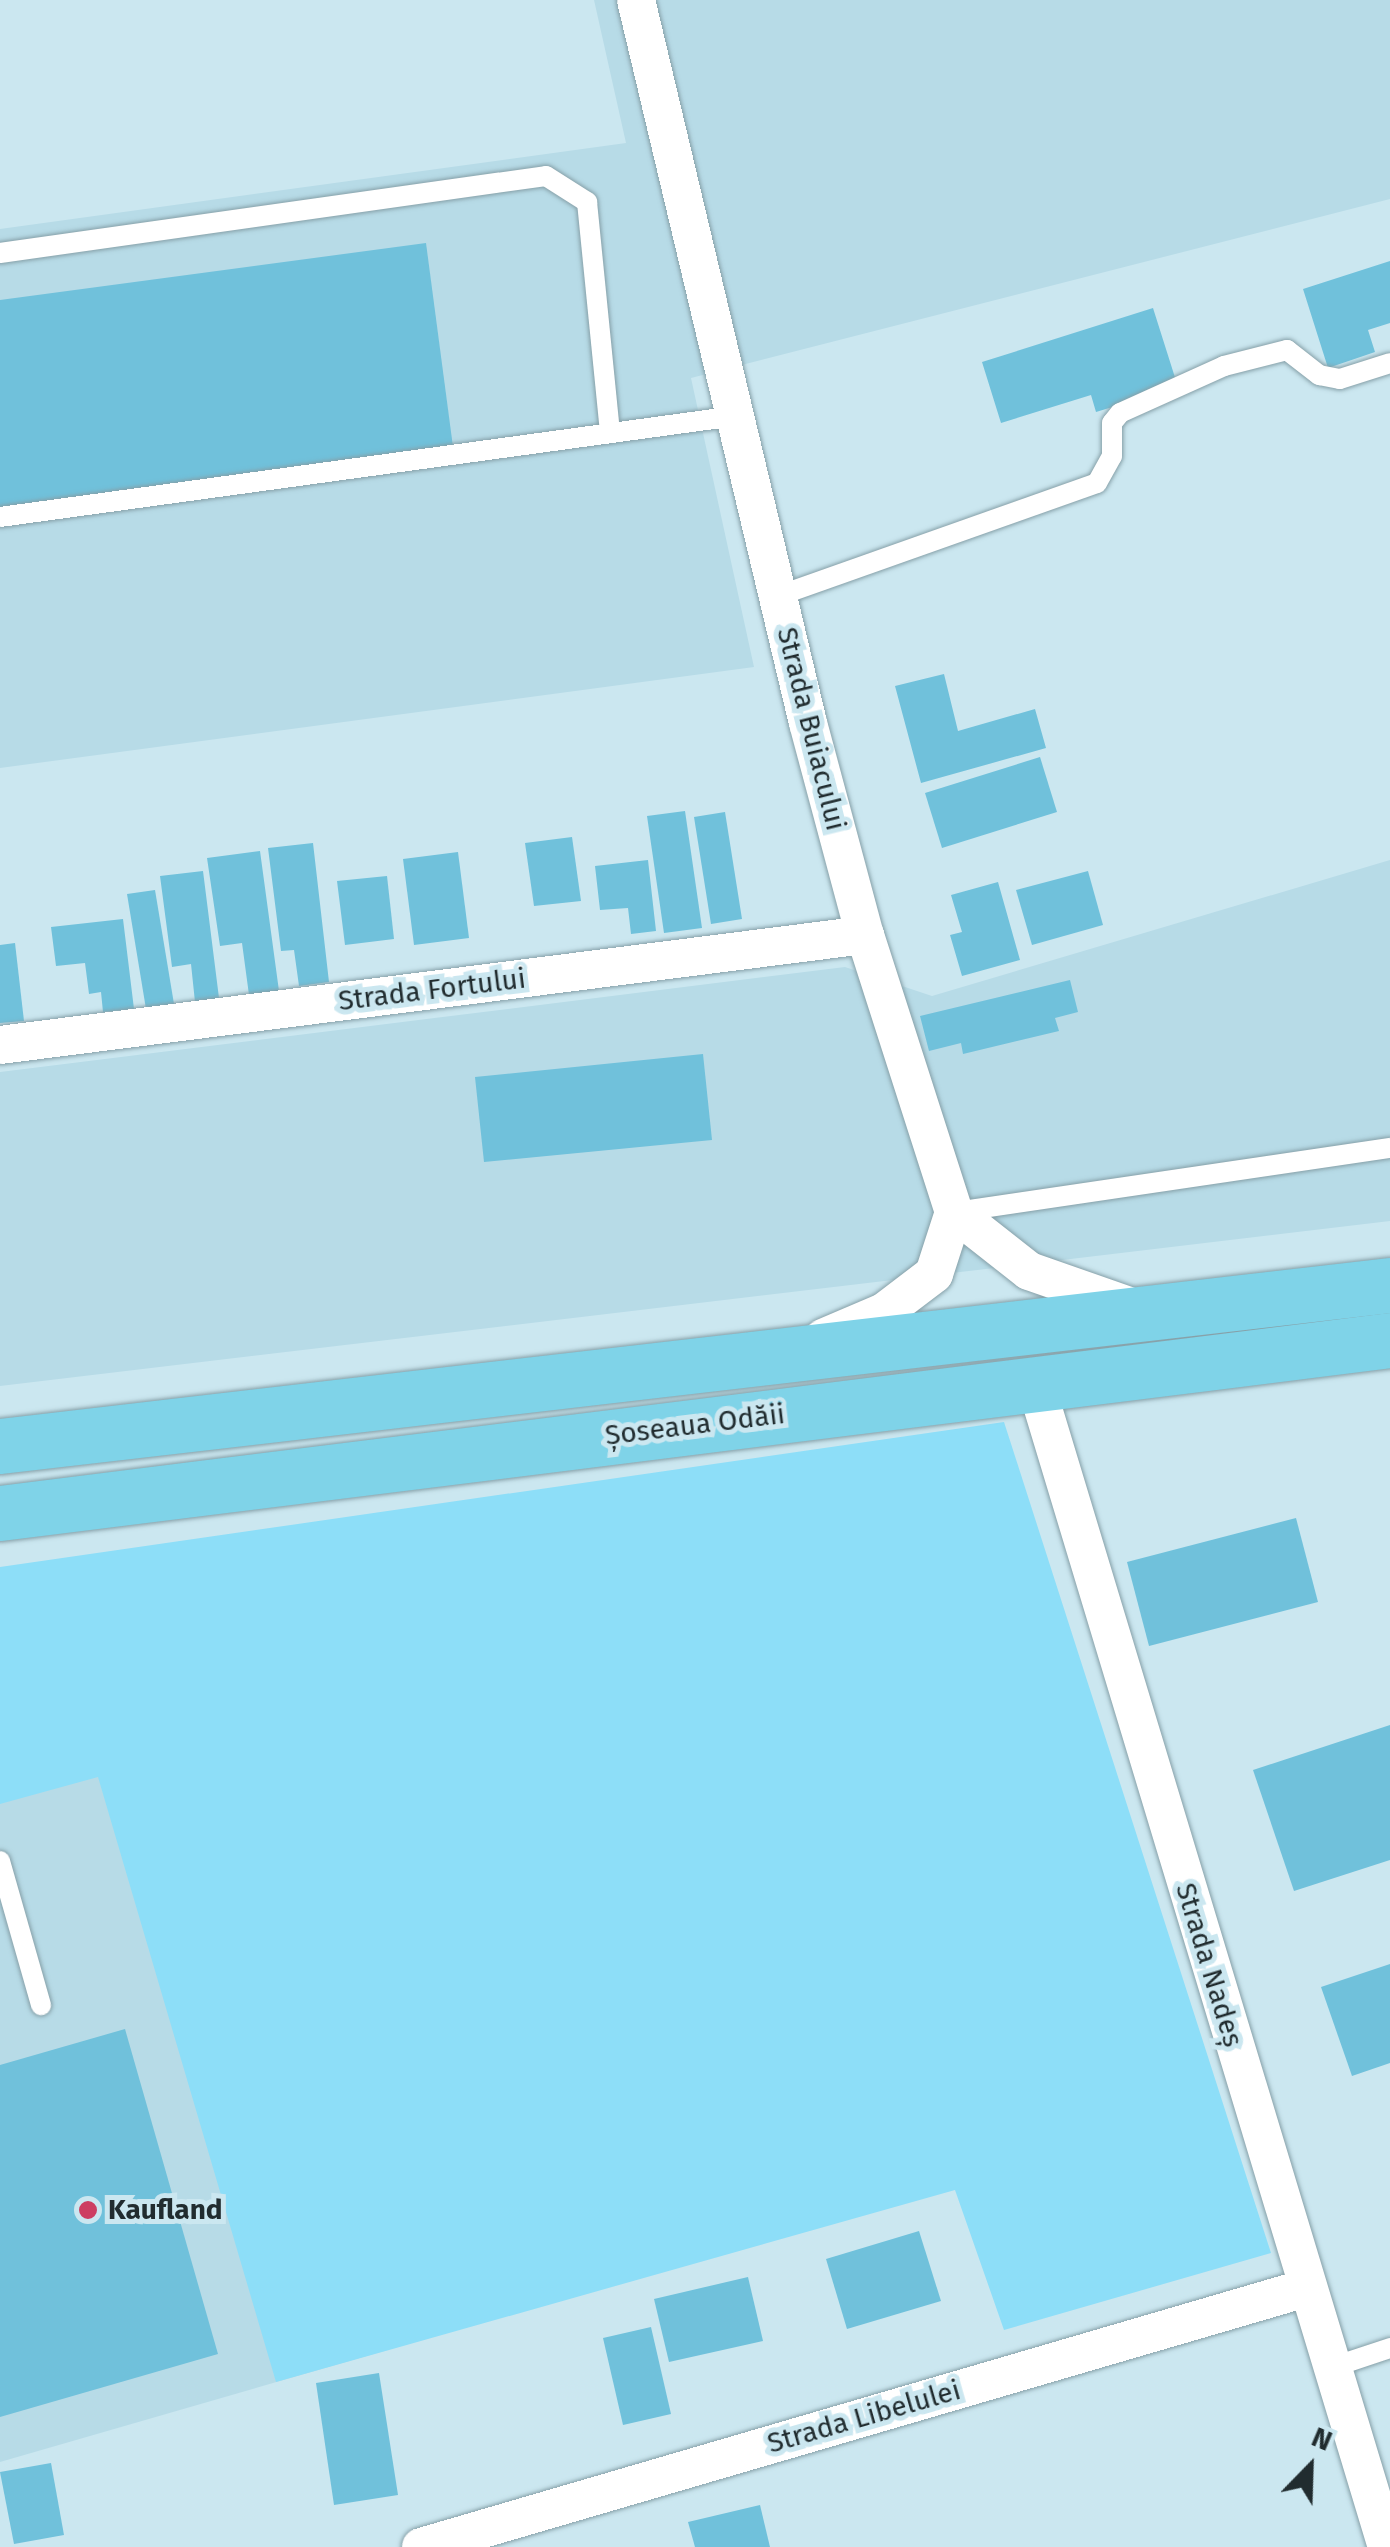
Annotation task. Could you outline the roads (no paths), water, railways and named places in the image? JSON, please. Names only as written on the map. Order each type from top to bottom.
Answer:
[{"type":"main road","name":"Șoseaua Odăii","points":[[17,1442],[1390,1286]]},
{"type":"main road","name":"Șoseaua Odăii","points":[[0,1513],[1390,1340]]},
{"type":"main road","points":[[0,1522],[64,1504]]},
{"type":"street","name":"Strada Buiacului","points":[[636,0],[778,596],[865,935],[954,1212]]},
{"type":"street","name":"Strada Fortului","points":[[0,1045],[865,935]]},
{"type":"street","points":[[775,1358],[884,1312],[934,1274],[954,1212],[1029,1272],[1152,1314]]},
{"type":"street","name":"Strada Nadeș","points":[[1034,1382],[1387,2547]]},
{"type":"street","name":"Strada Libelulei","points":[[421,2547],[1306,2288]]},
{"type":"lane","points":[[0,253],[546,176],[586,202],[610,433]]},
{"type":"lane","points":[[778,596],[1097,483],[1112,456],[1112,423],[1120,413],[1224,366],[1287,350],[1318,375],[1340,379],[1390,363]]},
{"type":"lane","points":[[0,517],[735,416]]},
{"type":"lane","points":[[954,1212],[1390,1148]]},
{"type":"lane","points":[[0,1860],[41,2005]]},
{"type":"lane","points":[[1330,2368],[1390,2348]]},
{"type":"place","name":"Kaufland","points":[[88,2210]]}]
